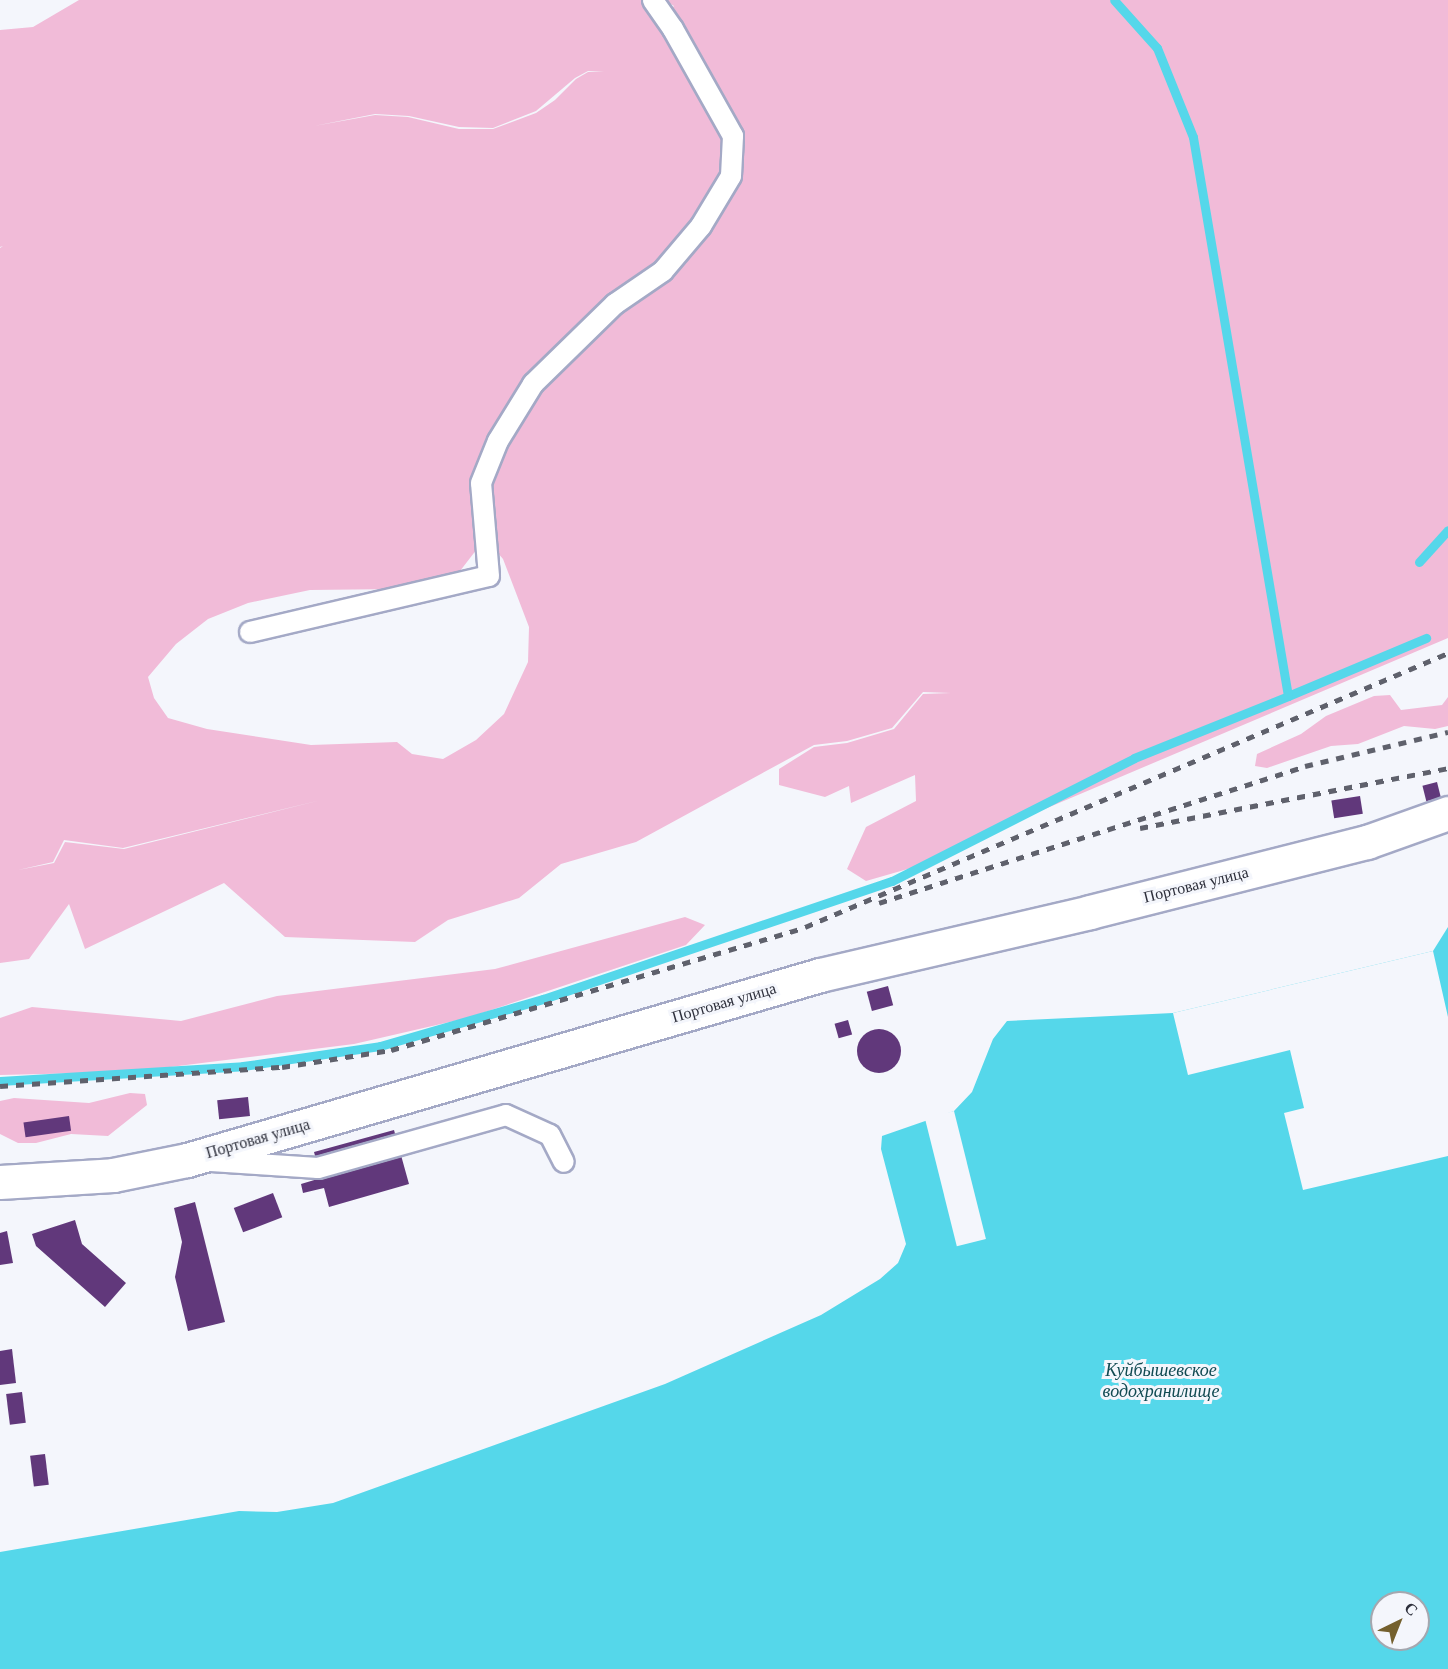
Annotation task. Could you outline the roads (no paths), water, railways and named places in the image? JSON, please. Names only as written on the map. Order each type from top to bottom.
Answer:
[{"type":"street","name":"Портовая улица","points":[[0,1182],[113,1175],[187,1160],[820,975],[1090,912],[1356,845],[1448,813]]},
{"type":"lane","points":[[250,632],[489,576],[481,483],[498,441],[533,384],[615,304],[663,271],[701,226],[731,176],[733,136],[674,29],[653,0]]},
{"type":"lane","points":[[187,1160],[318,1168],[506,1115],[550,1135],[564,1162]]},
{"type":"water","name":"Куйбышевское водохранилище","points":[[1448,927],[1448,1669],[0,1669],[0,1552],[239,1511],[277,1512],[333,1503],[665,1384],[821,1315],[880,1279],[898,1263],[906,1244],[881,1149],[882,1136],[954,1111],[972,1092],[993,1039],[1007,1021],[1173,1013],[1433,951]]},
{"type":"waterway","points":[[0,1081],[243,1066],[380,1046],[543,999],[892,881],[1134,758],[1288,696],[1193,137],[1157,48],[1114,0]]},
{"type":"waterway","points":[[1419,562],[1448,530]]},
{"type":"waterway","points":[[1288,696],[1426,638]]},
{"type":"railway","points":[[0,1086],[282,1067],[391,1050],[805,927],[1448,653]]},
{"type":"railway","points":[[879,903],[1305,766],[1448,732]]},
{"type":"railway","points":[[1140,828],[1448,768]]}]
